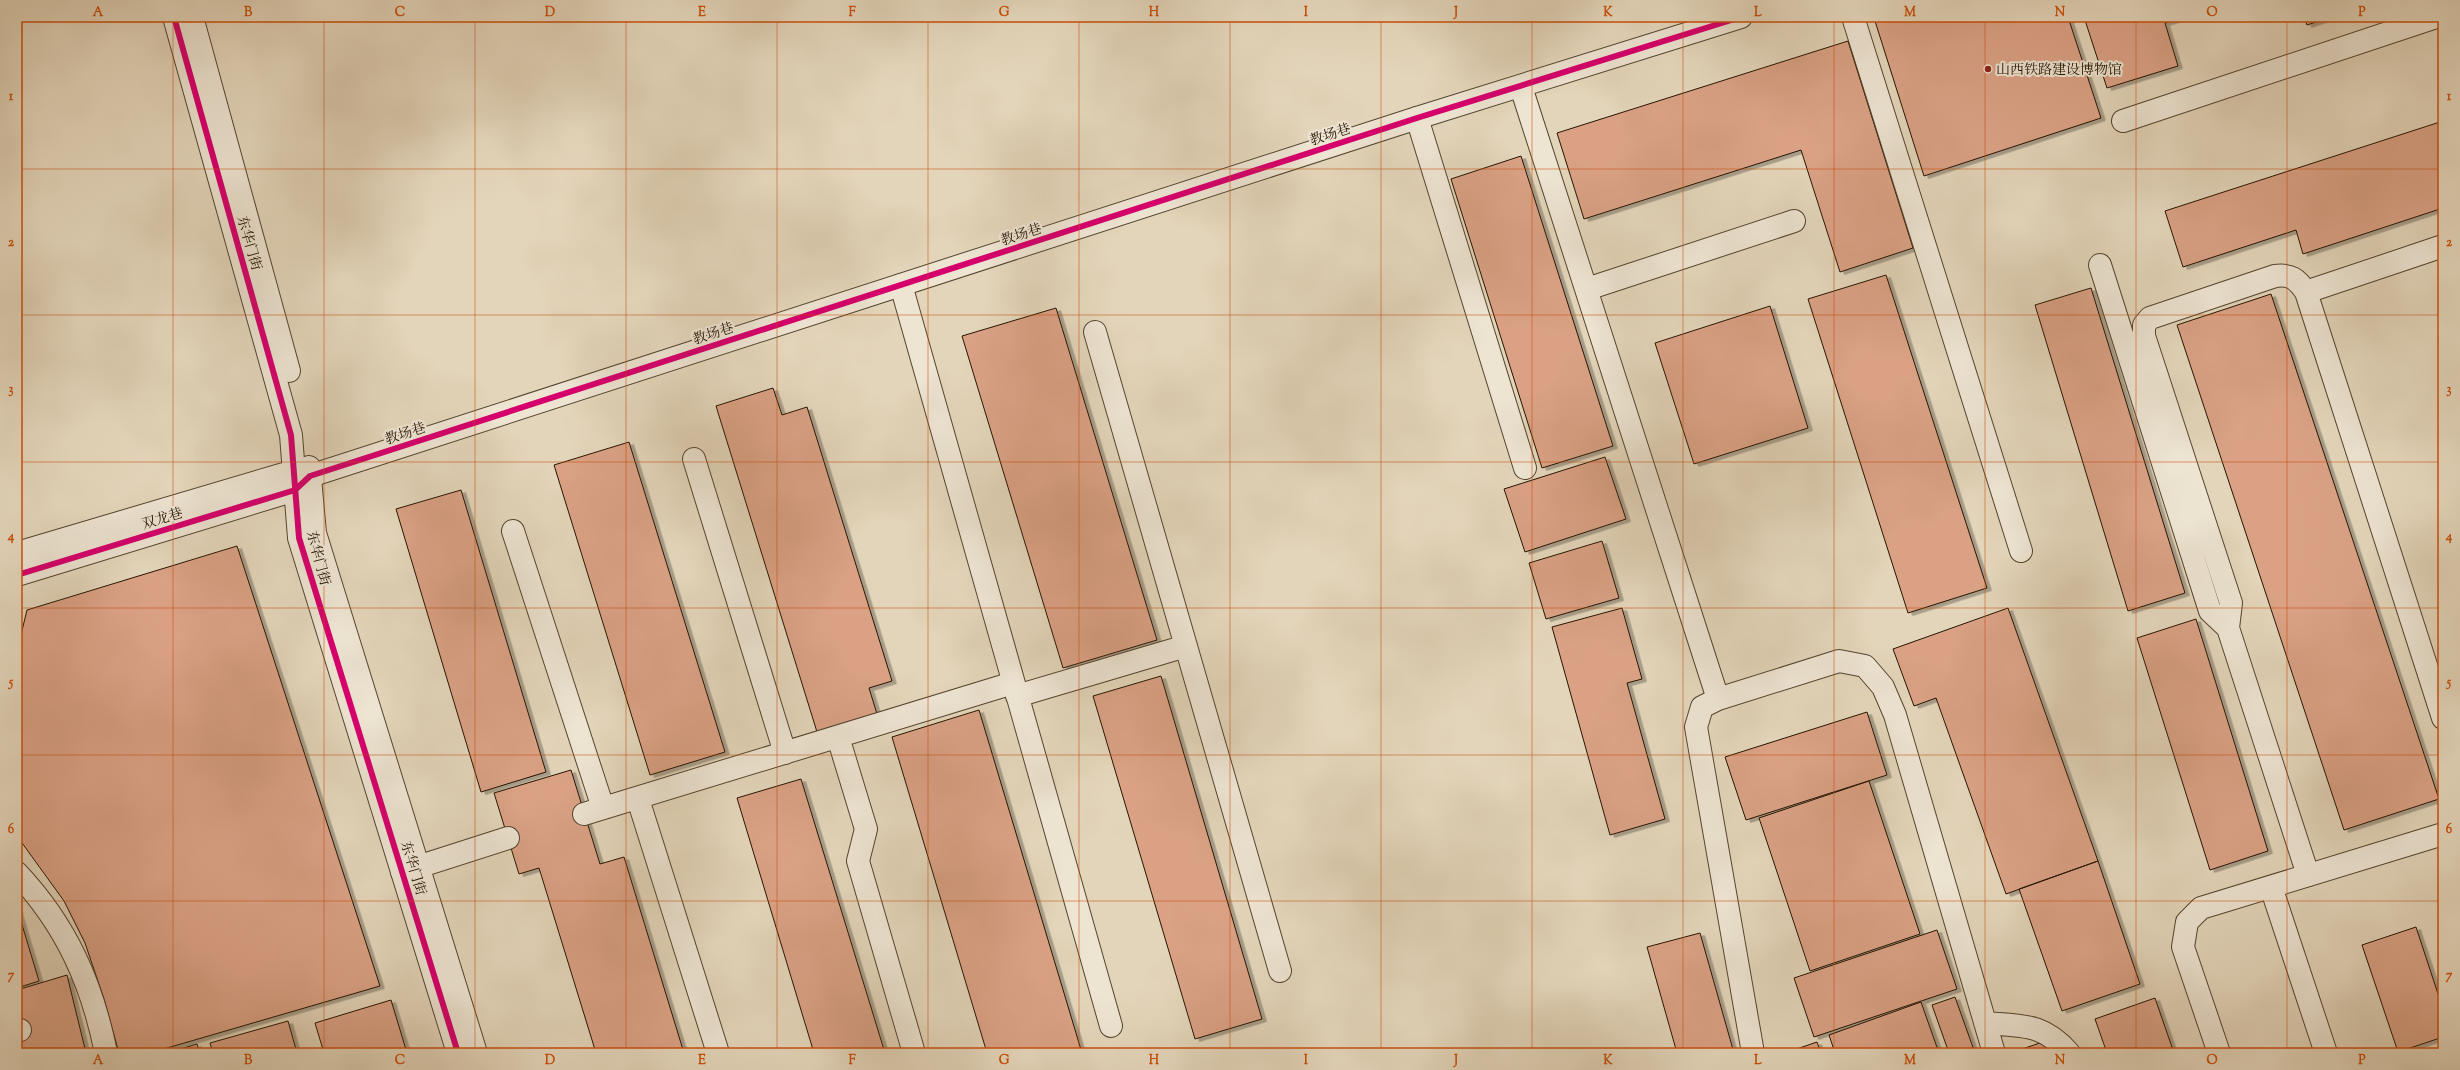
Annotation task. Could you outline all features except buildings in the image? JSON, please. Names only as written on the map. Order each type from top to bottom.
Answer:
[{"type":"street","name":"东华门街","points":[[174,17],[291,435],[300,479],[410,869],[458,1053]]},
{"type":"street","name":"东华门街","points":[[192,17],[306,433],[300,479]]},
{"type":"street","name":"教场巷","points":[[300,479],[1416,118],[1521,87],[1741,17]]},
{"type":"street","points":[[1853,17],[2021,551]]},
{"type":"street","points":[[2123,121],[2436,17]]},
{"type":"street","points":[[1521,87],[1718,699]]},
{"type":"street","points":[[1416,118],[1525,468]]},
{"type":"street","points":[[1587,289],[1794,221]]},
{"type":"street","points":[[2306,292],[2443,246]]},
{"type":"street","points":[[2100,265],[2210,611],[2228,628]]},
{"type":"street","points":[[2308,875],[2228,628],[2231,603],[2144,336],[2144,326],[2150,318],[2275,276],[2286,275],[2297,280],[2306,292],[2443,718]]},
{"type":"street","points":[[901,285],[1111,1026]]},
{"type":"street","points":[[1095,332],[1280,971]]},
{"type":"street","points":[[694,459],[784,753]]},
{"type":"street","name":"双龙巷","points":[[17,553],[300,479]]},
{"type":"street","name":"双龙巷","points":[[17,575],[300,479]]},
{"type":"street","points":[[513,531],[593,811],[638,799],[838,737],[1015,689],[1186,646]]},
{"type":"street","points":[[1753,1053],[1696,728],[1702,707],[1718,699],[1839,661],[1865,666],[1883,687],[1895,715],[1994,1053]]},
{"type":"street","points":[[838,737],[866,829],[858,861],[914,1053]]},
{"type":"street","points":[[638,799],[718,1053]]},
{"type":"street","points":[[2219,1053],[2183,947],[2187,922],[2201,908],[2443,834]]},
{"type":"street","points":[[410,869],[508,838]]},
{"type":"street","name":"东华门街","points":[[410,869],[476,1053]]},
{"type":"street","points":[[17,872],[33,890],[61,929],[87,980],[106,1053]]},
{"type":"street","points":[[2271,887],[2326,1053]]},
{"type":"street","points":[[1985,1023],[2030,1026],[2055,1038],[2069,1053]]},
{"type":"cycle path","points":[[174,17],[291,435],[299,538],[458,1053]]},
{"type":"cycle path","points":[[17,575],[295,490],[310,476],[1417,118],[1741,17]]},
{"type":"place","name":"山西铁路建设博物馆","points":[[1988,69]]}]
